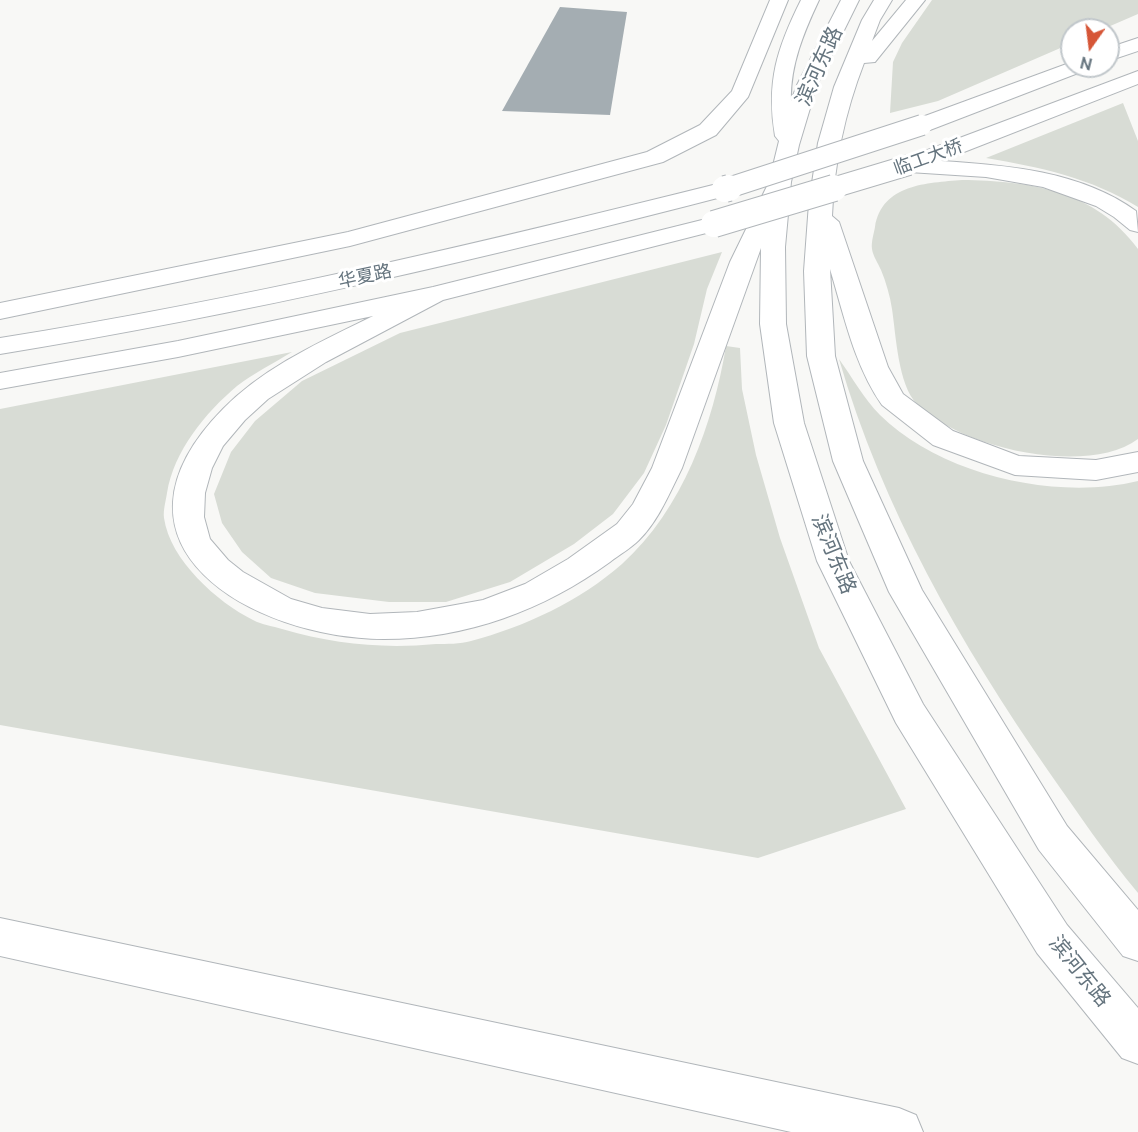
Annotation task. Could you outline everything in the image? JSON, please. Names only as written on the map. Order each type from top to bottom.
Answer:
[{"type":"main road","points":[[0,311],[350,239],[655,157],[708,130],[741,93],[779,0]]},
{"type":"main road","points":[[788,145],[780,112],[781,74],[794,32],[810,0]]},
{"type":"main road","name":"滨河东路","points":[[850,0],[807,85],[788,145],[780,182],[773,247],[773,324],[789,423],[832,561],[909,713],[1046,929],[1138,1042]]},
{"type":"main road","name":"滨河东路","points":[[883,0],[871,20],[844,87],[829,143],[821,203],[817,271],[821,356],[848,461],[906,592],[1047,827],[1138,942]]},
{"type":"main road","points":[[844,87],[916,0]]},
{"type":"main road","points":[[1120,51],[1138,44]]},
{"type":"main road","name":"临工大桥","points":[[726,189],[922,126],[1060,73]]},
{"type":"main road","name":"临工大桥","points":[[714,224],[909,165],[1138,77]]},
{"type":"main road","points":[[909,165],[1018,173],[1051,181],[1112,205],[1138,225]]},
{"type":"main road","points":[[434,295],[291,371],[249,401],[215,435],[199,461],[190,489],[190,530],[210,563],[245,589],[290,612],[348,626],[417,625],[480,615],[526,598],[572,575],[628,532],[651,501],[667,468],[742,262],[780,182]]},
{"type":"main road","name":"华夏路","points":[[0,346],[287,293],[522,242],[726,189]]},
{"type":"main road","points":[[821,203],[874,367],[892,399],[943,438],[1015,465],[1096,470],[1138,462]]},
{"type":"main road","name":"华夏路","points":[[0,381],[178,350],[434,295],[714,224]]},
{"type":"main road","points":[[0,937],[899,1132]]},
{"type":"shaded area","points":[[932,0],[1138,0],[1138,14],[1120,22],[1120,18],[1060,18],[1060,48],[938,101],[890,113],[893,62],[902,43]]},
{"type":"shaded area","points":[[1123,103],[1138,141],[1138,207],[1102,188],[1065,175],[986,158]]},
{"type":"shaded area","points":[[962,180],[1012,183],[1059,193],[1102,213],[1121,229],[1138,249],[1138,439],[1116,450],[1088,456],[1057,456],[1024,452],[992,444],[963,433],[937,420],[917,404],[911,396],[899,359],[889,294],[873,252],[875,227],[879,213],[896,194],[921,185]]},
{"type":"shaded area","points":[[722,252],[707,289],[694,344],[666,425],[644,473],[613,514],[574,544],[510,582],[446,602],[389,602],[315,593],[271,578],[242,552],[222,523],[214,494],[231,452],[255,421],[302,381],[400,333]]},
{"type":"shaded area","points":[[726,346],[740,348],[742,389],[756,455],[780,538],[819,648],[906,809],[758,858],[0,725],[0,409],[292,352],[237,386],[214,408],[184,448],[171,477],[164,512],[168,534],[175,549],[197,578],[211,591],[239,612],[260,623],[301,634],[358,644],[396,646],[458,643],[511,628],[570,601],[606,577],[643,542],[662,518],[692,464],[713,405]]},
{"type":"shaded area","points":[[839,359],[863,395],[880,415],[905,436],[967,468],[1036,485],[1072,488],[1138,481],[1138,893],[1103,849],[1016,724],[955,625],[901,522],[857,414]]},
{"type":"building","points":[[560,7],[627,12],[610,115],[502,111]]}]
